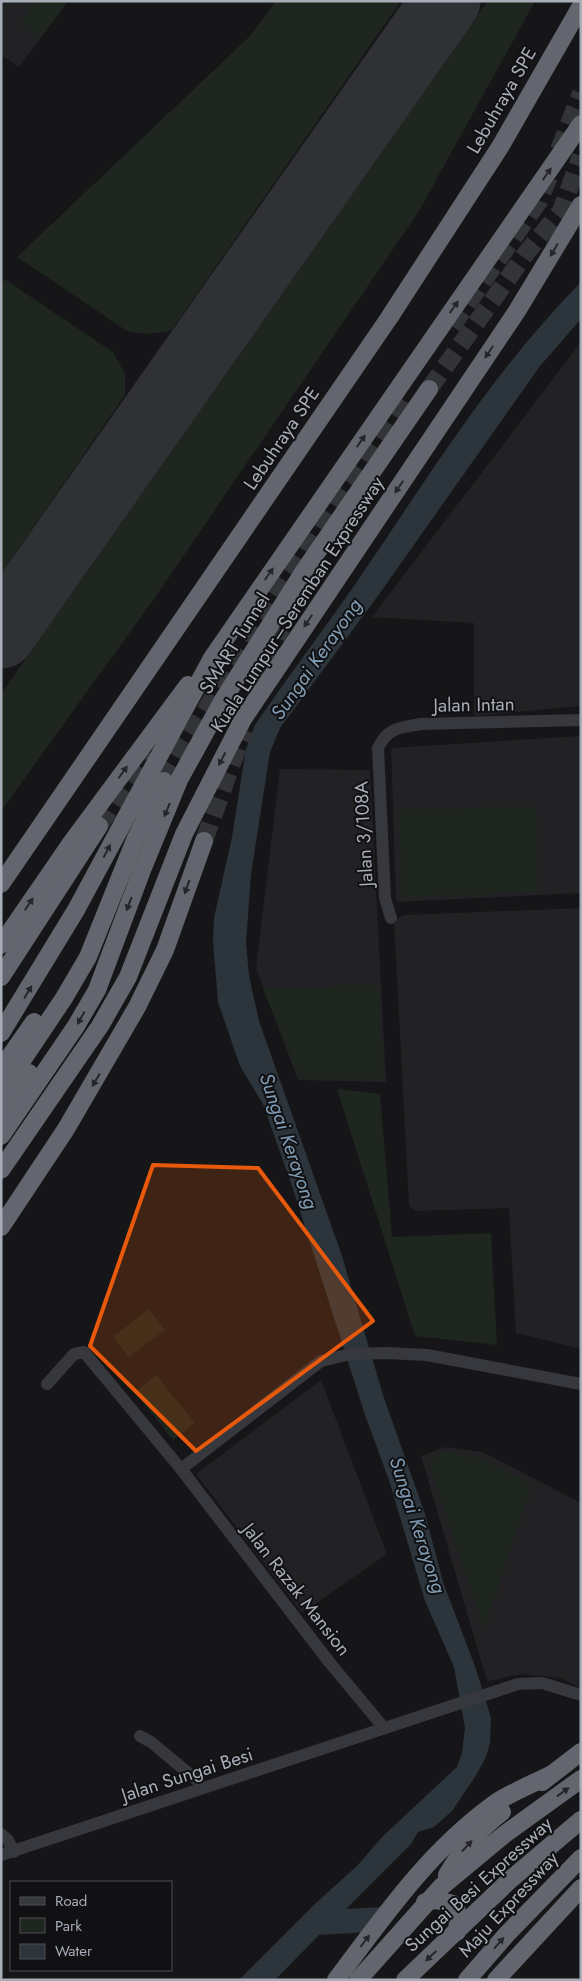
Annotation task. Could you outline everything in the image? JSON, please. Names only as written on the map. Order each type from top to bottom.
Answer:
[{"type":"highway","name":"Lebuhraya SPE","points":[[1,872],[382,315],[493,143],[574,1]]},
{"type":"highway","name":"Lebuhraya SPE","points":[[1,884],[389,318],[500,147],[581,6]]},
{"type":"highway","name":"Kuala Lumpur–Seremban Expressway","points":[[1,1033],[76,910],[212,658],[581,124]]},
{"type":"highway","name":"Kuala Lumpur–Seremban Expressway","points":[[1,1170],[100,1026],[128,977],[184,834],[243,718],[517,311],[581,205]]},
{"type":"highway","name":"SMART Tunnel","points":[[1,1136],[76,1026],[97,990],[114,941],[179,780],[223,700],[304,571],[429,389]]},
{"type":"highway","points":[[281,628],[304,571]]},
{"type":"highway","points":[[1,945],[71,843],[162,718],[212,658]]},
{"type":"highway","points":[[1,1092],[64,998],[88,957],[135,840],[164,781]]},
{"type":"highway","points":[[1,977],[99,826]]},
{"type":"highway","points":[[1,1227],[66,1128],[112,1052],[165,950],[204,841]]},
{"type":"highway","points":[[1,1069],[54,991],[111,898]]},
{"type":"highway","name":"SMART Tunnel","points":[[1,1114],[114,941]]},
{"type":"highway","points":[[1,1207],[66,1128]]},
{"type":"highway","points":[[441,1887],[458,1855],[489,1822],[581,1752]]},
{"type":"highway","points":[[336,1980],[423,1867],[462,1829],[496,1803],[552,1774]]},
{"type":"highway","name":"Sungai Besi Expressway","points":[[358,1980],[425,1902],[441,1887],[479,1854],[581,1779]]},
{"type":"highway","name":"Sungai Besi Expressway","points":[[405,1980],[512,1879],[581,1820]]},
{"type":"highway","name":"Maju Expressway","points":[[467,1980],[520,1921],[581,1858]]},
{"type":"highway","points":[[496,1980],[581,1888]]},
{"type":"highway","points":[[425,1902],[436,1900],[453,1904],[458,1910],[457,1932]]},
{"type":"street","name":"Jalan Intan","points":[[378,748],[384,736],[396,728],[421,724],[581,720]]},
{"type":"street","name":"Jalan 3/108A","points":[[378,748],[385,898],[391,918]]},
{"type":"street","name":"Jalan Razak Mansion","points":[[47,1384],[74,1354],[84,1352],[181,1469],[330,1663],[384,1728]]},
{"type":"street","points":[[181,1469],[321,1361],[351,1354],[386,1353],[427,1356],[581,1384]]},
{"type":"street","points":[[384,1728],[518,1684],[542,1683],[581,1695]]},
{"type":"street","name":"Jalan Sungai Besi","points":[[8,1854],[384,1728]]},
{"type":"street","points":[[140,1736],[151,1742],[198,1781],[202,1789]]},
{"type":"street","points":[[1,1834],[8,1840],[8,1854]]},
{"type":"highlighted area","points":[[153,1165],[258,1168],[373,1321],[196,1451],[90,1346]]},
{"type":"shaded area","points":[[1,1],[68,1],[19,67],[1,55]]},
{"type":"shaded area","points":[[581,342],[581,706],[474,716],[474,623],[372,617]]},
{"type":"shaded area","points":[[581,736],[581,893],[396,902],[391,748]]},
{"type":"shaded area","points":[[280,769],[370,770],[386,1082],[298,1080],[256,968]]},
{"type":"shaded area","points":[[581,908],[581,1349],[516,1333],[509,1208],[416,1211],[409,1206],[394,920],[404,915]]},
{"type":"shaded area","points":[[321,1380],[387,1554],[302,1613],[196,1474]]},
{"type":"shaded area","points":[[445,1447],[483,1452],[581,1503],[581,1688],[560,1678],[522,1674],[487,1681],[421,1456]]},
{"type":"green space","points":[[35,1],[68,1],[40,38],[23,25],[23,18]]},
{"type":"green space","points":[[276,1],[401,1],[171,331],[146,334],[127,331],[17,257],[250,36]]},
{"type":"green space","points":[[488,1],[535,1],[419,211],[156,596],[1,811],[1,694]]},
{"type":"green space","points":[[4,279],[113,352],[125,374],[125,395],[1,574],[1,283]]},
{"type":"green space","points":[[536,806],[538,892],[402,897],[399,810]]},
{"type":"green space","points":[[378,985],[384,1080],[300,1078],[263,989]]},
{"type":"green space","points":[[337,1089],[380,1094],[392,1237],[491,1233],[497,1345],[415,1336]]},
{"type":"green space","points":[[149,1309],[165,1330],[129,1357],[113,1337]]},
{"type":"green space","points":[[156,1375],[195,1423],[173,1440],[135,1392]]},
{"type":"green space","points":[[438,1451],[475,1457],[532,1485],[484,1631],[429,1465]]},
{"type":"water","name":"Sungai Kerayong","points":[[581,282],[581,319],[540,366],[380,593],[280,728],[270,752],[251,874],[246,943],[249,976],[259,1021],[342,1256],[383,1395],[425,1514],[443,1582],[476,1669],[491,1718],[490,1743],[486,1757],[452,1811],[434,1827],[418,1832],[411,1844],[346,1909],[384,1907],[368,1932],[319,1935],[275,1980],[239,1980],[318,1901],[357,1866],[382,1837],[457,1767],[462,1753],[465,1728],[454,1667],[425,1601],[389,1480],[365,1415],[293,1189],[263,1104],[240,1066],[218,1002],[213,941],[214,918],[232,837],[246,749],[255,725],[354,586],[461,429],[518,353]]},
{"type":"runway","points":[[1,634],[446,1]]},
{"type":"tunnel","points":[[559,150],[581,93]]},
{"type":"tunnel","points":[[429,389],[527,252],[561,211],[581,156]]},
{"type":"tunnel","points":[[452,326],[539,201],[549,177]]},
{"type":"tunnel","points":[[164,781],[270,600],[402,397]]},
{"type":"tunnel","points":[[259,689],[281,629]]},
{"type":"tunnel","points":[[204,841],[244,730]]},
{"type":"tunnel","points":[[99,826],[148,752]]}]
